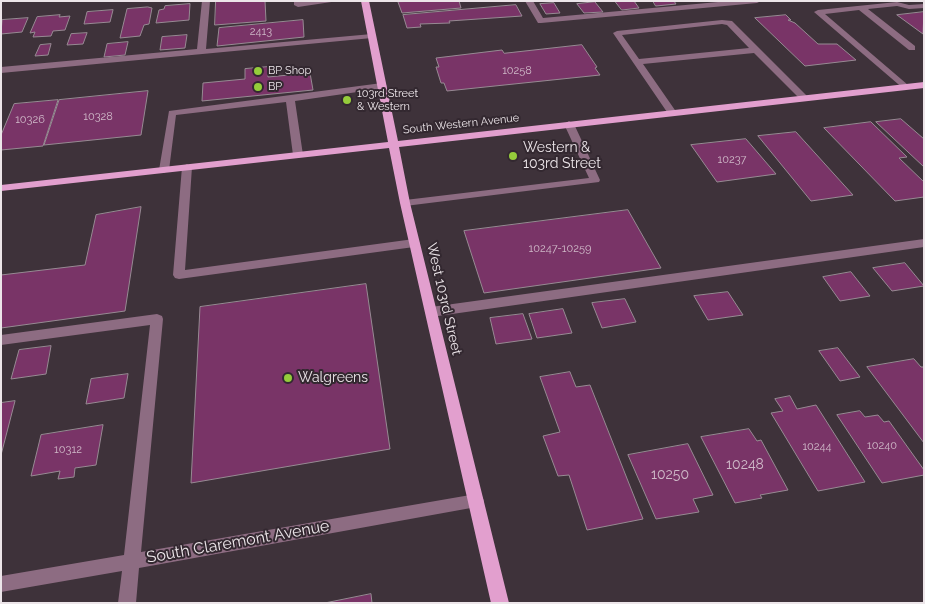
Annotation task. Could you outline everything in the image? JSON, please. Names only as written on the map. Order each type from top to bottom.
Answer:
[{"type":"main road","name":"West 103rd Street","points":[[365,1],[405,203],[500,603]]},
{"type":"main road","name":"South Western Avenue","points":[[1,188],[924,85]]},
{"type":"street","points":[[201,52],[206,1]]},
{"type":"street","points":[[298,1],[298,5],[334,1]]},
{"type":"street","points":[[529,1],[541,21],[756,1]]},
{"type":"street","points":[[905,87],[818,12],[897,4],[909,7],[924,6]]},
{"type":"street","points":[[861,8],[912,48]]},
{"type":"street","points":[[672,113],[617,33],[722,22],[729,24],[804,98]]},
{"type":"street","points":[[1,70],[372,36]]},
{"type":"street","points":[[637,62],[756,50]]},
{"type":"street","points":[[164,170],[172,113],[382,86]]},
{"type":"street","points":[[290,99],[298,154]]},
{"type":"street","points":[[405,203],[595,180],[569,124]]},
{"type":"street","points":[[186,167],[179,275],[414,243]]},
{"type":"street","points":[[431,312],[924,243]]},
{"type":"street","points":[[1,340],[157,319],[128,603]]},
{"type":"street","name":"South Claremont Avenue","points":[[1,584],[476,501]]},
{"type":"building","points":[[216,1],[265,1],[266,21],[215,25]]},
{"type":"building","points":[[459,1],[461,8],[402,13],[398,2]]},
{"type":"building","points":[[615,1],[634,1],[639,8],[622,10]]},
{"type":"building","points":[[653,1],[674,1],[676,4],[656,6]]},
{"type":"building","points":[[595,2],[603,12],[584,13],[577,4]]},
{"type":"building","points":[[554,3],[560,13],[546,14],[540,4]]},
{"type":"building","points":[[190,4],[189,20],[156,23],[159,10],[164,9],[165,6]]},
{"type":"building","points":[[516,5],[522,16],[420,24],[421,27],[407,28],[403,15]]},
{"type":"building","points":[[152,8],[149,24],[144,25],[140,36],[120,38],[127,9]]},
{"type":"building","points":[[113,10],[110,22],[84,24],[87,12]]},
{"type":"building","points":[[924,12],[923,34],[897,15]]},
{"type":"building","points":[[60,15],[59,17],[70,16],[65,30],[53,31],[51,36],[33,37],[35,32],[30,33],[37,17]]},
{"type":"building","points":[[786,15],[791,20],[788,20],[795,23],[818,44],[837,44],[856,60],[805,66],[755,18]]},
{"type":"building","points":[[28,18],[22,32],[1,34],[2,20]]},
{"type":"building","points":[[303,20],[304,37],[217,46],[219,28]]},
{"type":"building","points":[[87,33],[83,44],[67,45],[71,34]]},
{"type":"building","points":[[187,35],[185,48],[160,50],[162,37]]},
{"type":"building","points":[[128,42],[125,55],[104,57],[107,44]]},
{"type":"building","points":[[51,44],[48,55],[35,56],[40,45]]},
{"type":"building","points":[[582,45],[597,67],[595,68],[600,75],[447,91],[444,83],[441,83],[436,67],[439,67],[436,58],[502,50],[504,53]]},
{"type":"building","name":"BP","points":[[268,67],[268,77],[310,73],[313,90],[202,101],[203,83],[245,79],[245,69]]},
{"type":"building","points":[[148,91],[141,135],[44,145],[59,100]]},
{"type":"building","points":[[58,100],[43,146],[1,150],[1,135],[14,104]]},
{"type":"building","points":[[901,119],[924,139],[924,167],[876,122]]},
{"type":"building","points":[[871,122],[907,157],[899,158],[924,182],[924,197],[895,201],[824,128]]},
{"type":"building","points":[[796,132],[853,195],[811,201],[758,136]]},
{"type":"building","points":[[746,139],[776,174],[717,182],[691,145]]},
{"type":"building","points":[[141,207],[125,311],[1,328],[1,275],[85,265],[96,215]]},
{"type":"building","points":[[628,210],[661,268],[484,293],[464,231]]},
{"type":"building","points":[[905,263],[924,286],[892,291],[873,268]]},
{"type":"building","points":[[851,272],[870,296],[840,301],[823,277]]},
{"type":"building","name":"Walgreens","points":[[366,284],[390,449],[191,483],[200,307]]},
{"type":"building","points":[[728,292],[743,315],[708,320],[694,296]]},
{"type":"building","points":[[625,299],[636,322],[602,328],[592,303]]},
{"type":"building","points":[[563,309],[572,333],[537,338],[529,314]]},
{"type":"building","points":[[523,314],[532,339],[496,344],[490,318]]},
{"type":"building","points":[[51,346],[46,374],[11,379],[19,350]]},
{"type":"building","points":[[838,348],[860,377],[840,381],[819,351]]},
{"type":"building","points":[[914,359],[921,367],[924,367],[924,443],[867,367]]},
{"type":"building","points":[[570,372],[576,387],[590,385],[643,519],[587,530],[569,475],[558,476],[543,436],[560,432],[540,377]]},
{"type":"building","points":[[128,374],[124,398],[86,404],[91,379]]},
{"type":"building","points":[[790,396],[797,409],[816,405],[865,482],[818,491],[771,413],[783,411],[775,399]]},
{"type":"building","points":[[15,401],[1,455],[1,403]]},
{"type":"building","points":[[860,411],[865,417],[878,415],[884,422],[889,421],[924,470],[924,475],[882,483],[837,415]]},
{"type":"building","points":[[103,425],[96,465],[75,468],[74,477],[58,479],[60,471],[31,476],[41,435]]},
{"type":"building","points":[[749,429],[757,441],[761,440],[788,490],[760,495],[762,498],[735,503],[701,437]]},
{"type":"building","points":[[688,444],[713,495],[693,499],[699,512],[656,519],[628,455]]},
{"type":"building","points":[[371,594],[372,603],[325,603]]},
{"type":"place","name":"BP Shop","points":[[258,71]]},
{"type":"place","name":"BP","points":[[258,87]]},
{"type":"place","name":"103rd Street & Western","points":[[347,100]]},
{"type":"place","name":"Western & 103rd Street","points":[[513,156]]},
{"type":"place","name":"Walgreens","points":[[288,378]]}]
